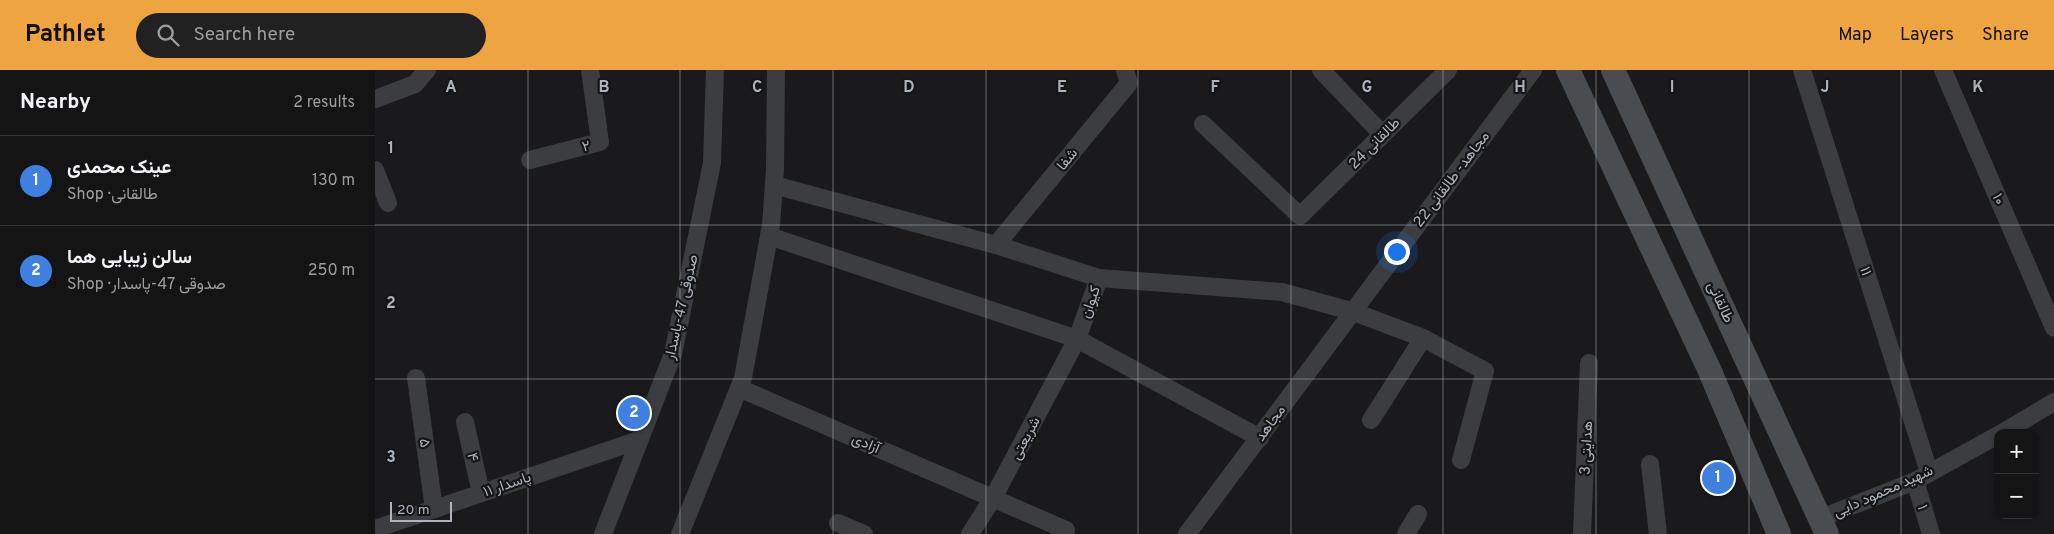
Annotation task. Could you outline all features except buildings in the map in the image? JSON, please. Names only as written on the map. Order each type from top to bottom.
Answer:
[{"type":"main road","points":[[1568,70],[1709,369],[1779,534]]},
{"type":"main road","name":"طالقانی","points":[[1613,70],[1824,526]]},
{"type":"street","points":[[375,99],[427,70]]},
{"type":"street","name":"۲","points":[[529,160],[600,142],[590,70]]},
{"type":"street","name":"صدوقی 47-پاسدار","points":[[603,534],[673,354],[712,163],[715,70]]},
{"type":"street","points":[[680,534],[743,378],[769,236],[774,185],[776,70]]},
{"type":"street","name":"شفا","points":[[996,245],[1129,83],[1125,70]]},
{"type":"street","points":[[1321,70],[1382,134]]},
{"type":"street","name":"طالقانی 24","points":[[1203,124],[1299,216],[1448,70]]},
{"type":"street","name":"مجاهد- طالقانی 22","points":[[1351,311],[1533,70]]},
{"type":"street","name":"۱۱","points":[[1802,70],[1922,476]]},
{"type":"street","name":"۱۰","points":[[1943,70],[2054,328]]},
{"type":"street","points":[[375,170],[388,203]]},
{"type":"street","name":"کیوان","points":[[774,185],[996,245],[1099,278],[1077,340]]},
{"type":"street","points":[[769,236],[1077,340],[1260,438]]},
{"type":"street","points":[[1099,278],[1281,292],[1351,311],[1423,338],[1485,371],[1461,460]]},
{"type":"street","name":"مجاهد","points":[[1187,534],[1260,438],[1351,311]]},
{"type":"street","points":[[1371,420],[1423,338]]},
{"type":"street","name":"شریعتی","points":[[969,534],[993,498],[1077,340]]},
{"type":"street","name":"هدایتی 3","points":[[1582,534],[1589,363]]},
{"type":"street","name":"۵","points":[[416,378],[434,509]]},
{"type":"street","name":"آزادی","points":[[739,388],[1066,530]]},
{"type":"street","name":"شهید محمود دایی","points":[[2010,429],[2054,402]]},
{"type":"street","name":"۴","points":[[465,422],[481,493]]},
{"type":"street","name":"شهید محمود دایی","points":[[1824,526],[1994,438]]},
{"type":"street","name":"پاسدار ۱۱","points":[[375,529],[639,440]]},
{"type":"street","points":[[1650,464],[1658,534]]},
{"type":"street","name":"۱","points":[[1922,476],[1931,534]]},
{"type":"street","points":[[1406,534],[1418,514]]},
{"type":"street","points":[[838,523],[864,534]]},
{"type":"place","name":"سالن زیبایی هما","points":[[634,413]]},
{"type":"place","name":"عینک محمدی","points":[[1718,478]]}]
